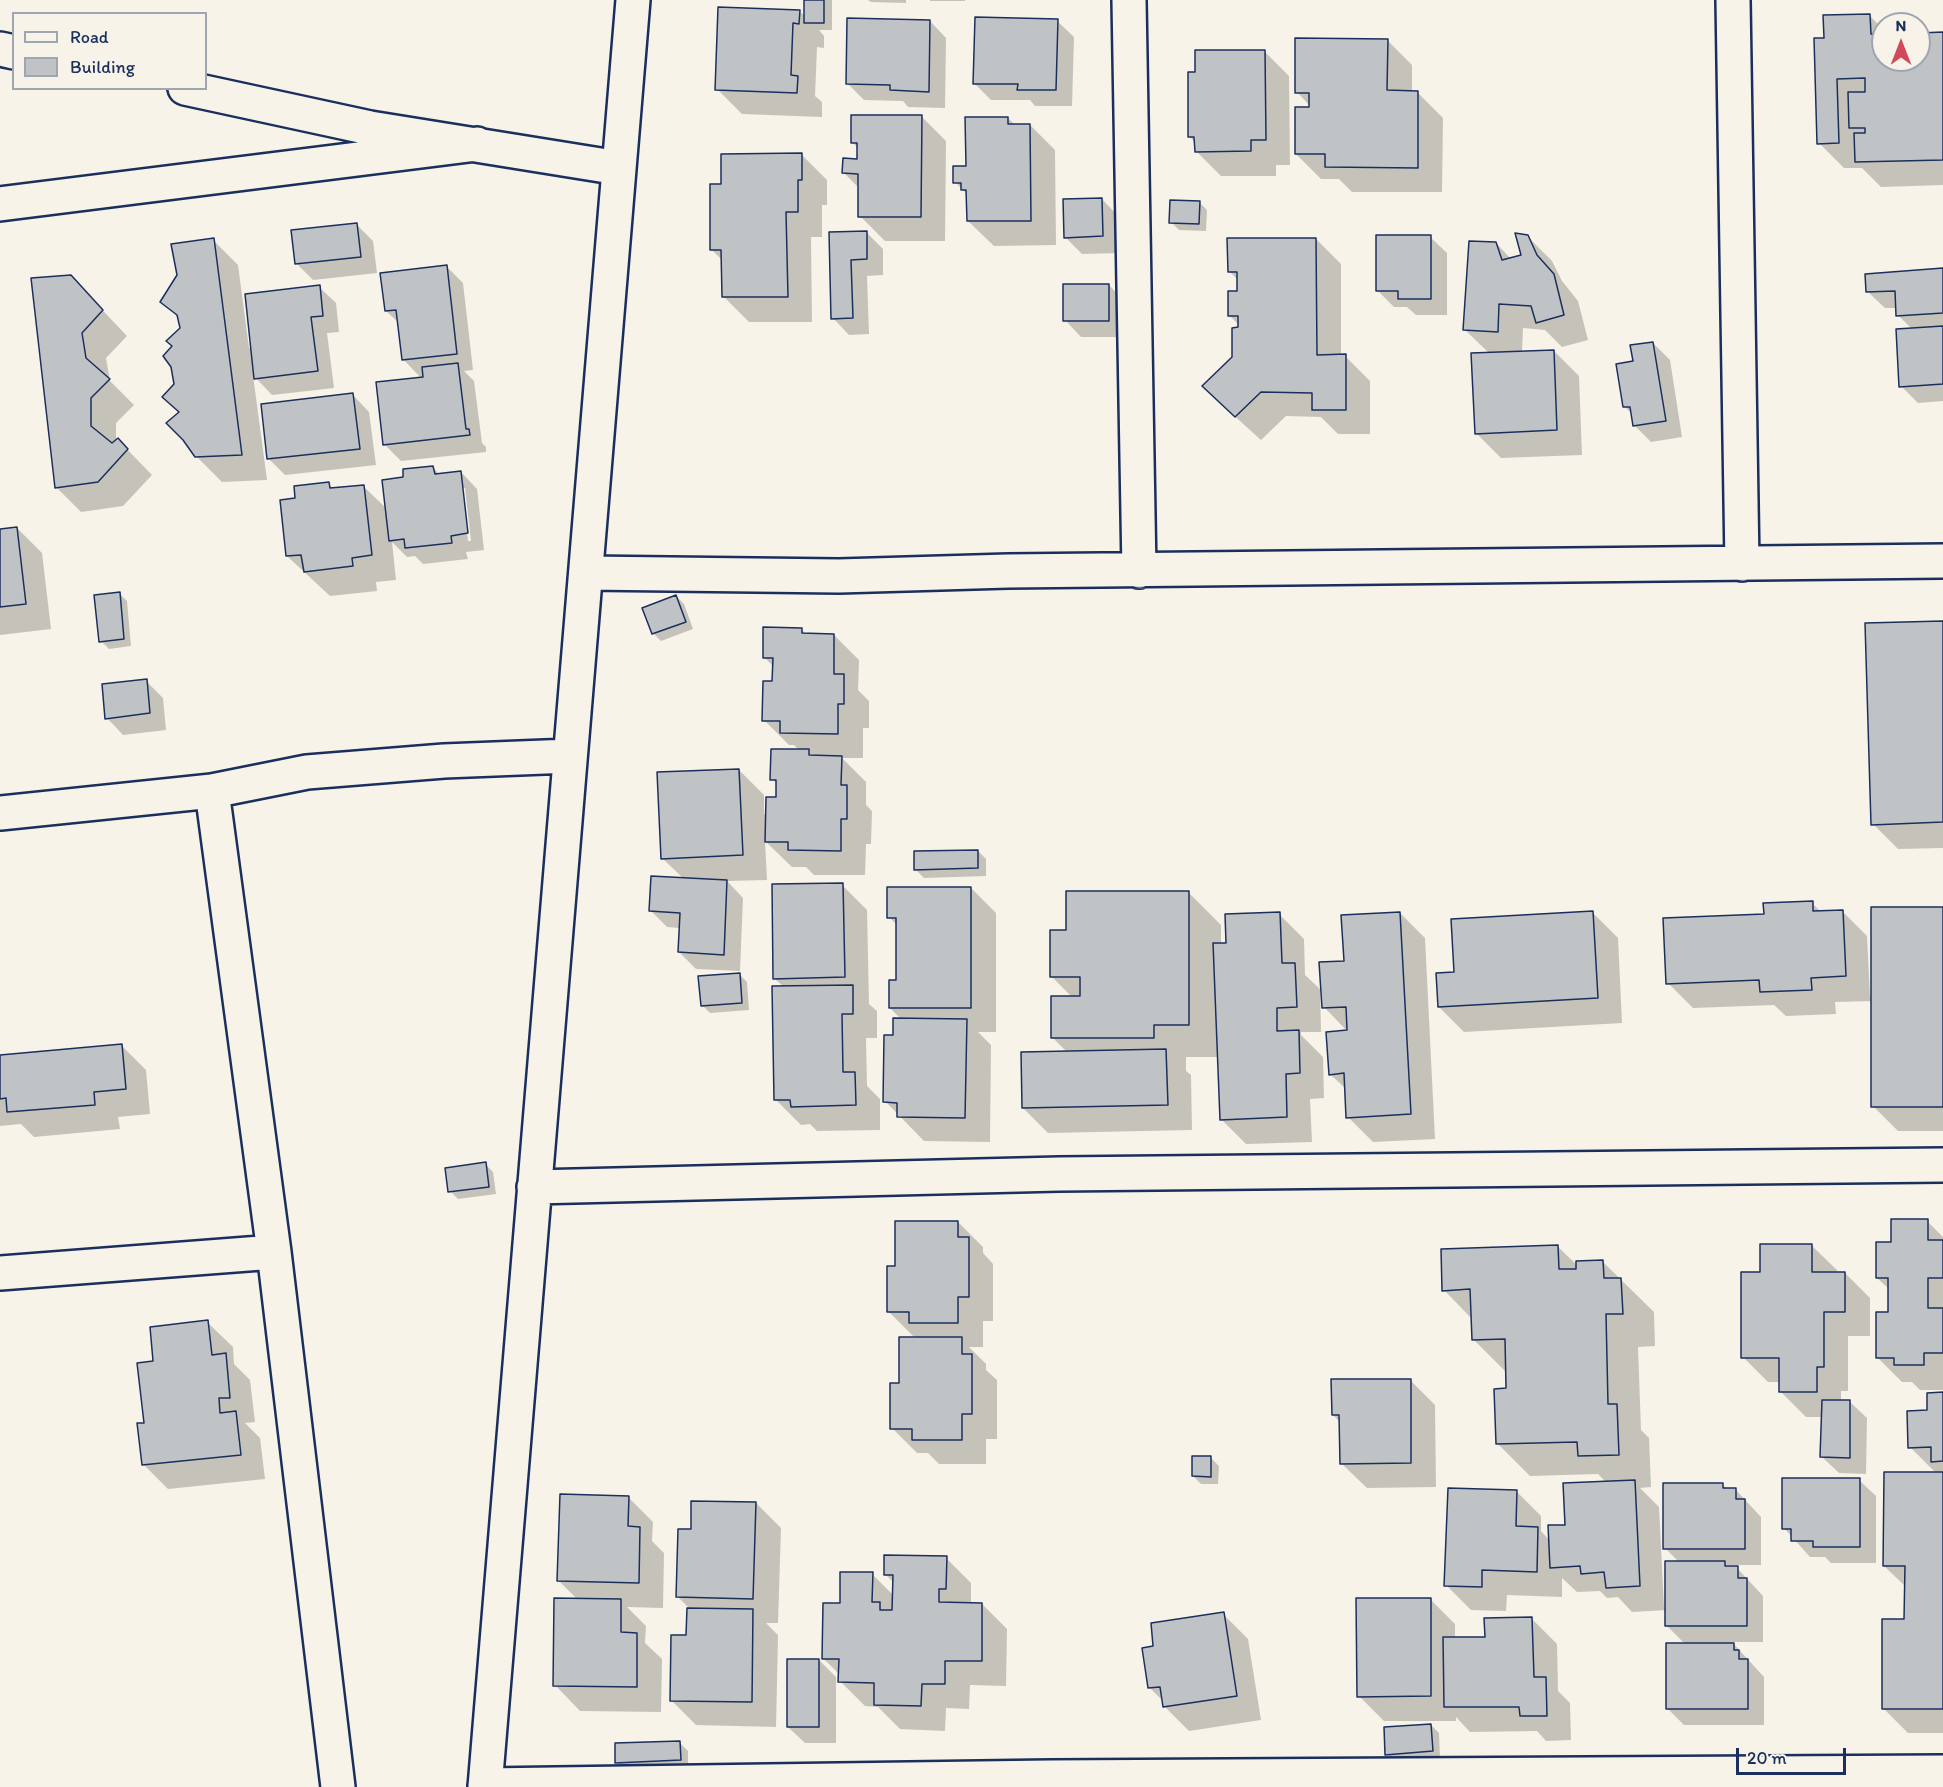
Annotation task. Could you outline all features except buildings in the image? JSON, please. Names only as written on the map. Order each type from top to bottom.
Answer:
[{"type":"street","points":[[633,0],[485,1786],[1943,1772]]},
{"type":"street","points":[[1129,0],[1139,571]]},
{"type":"street","points":[[1733,0],[1742,564]]},
{"type":"street","points":[[194,90],[370,128],[619,168]]},
{"type":"street","points":[[0,204],[477,144]]},
{"type":"street","points":[[586,573],[839,576],[1008,571],[1943,561]]},
{"type":"street","points":[[0,813],[212,791],[307,772],[444,761],[570,756]]},
{"type":"street","points":[[212,791],[274,1252],[338,1787]]},
{"type":"street","points":[[534,1187],[1059,1174],[1943,1165]]},
{"type":"street","points":[[0,1273],[274,1252]]}]
